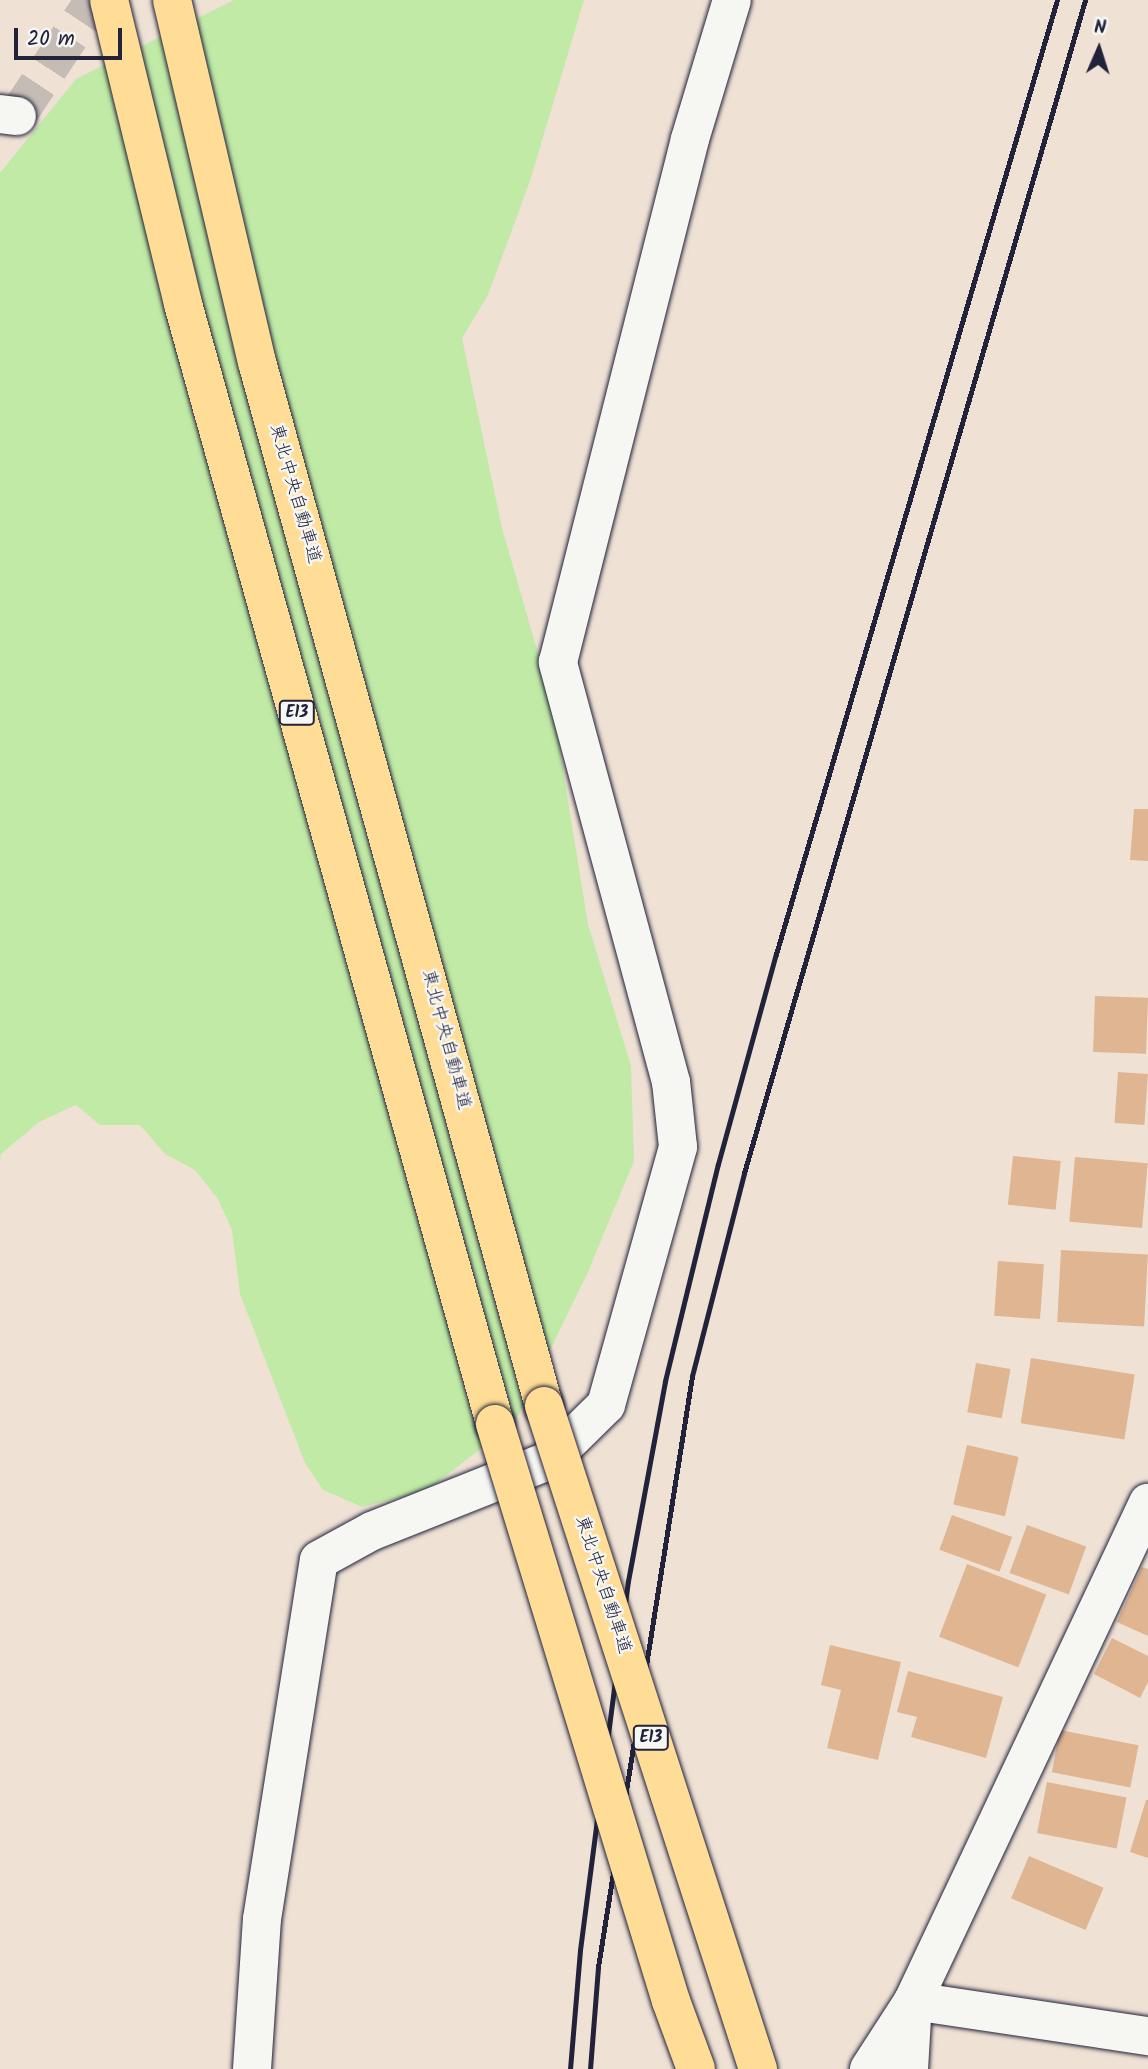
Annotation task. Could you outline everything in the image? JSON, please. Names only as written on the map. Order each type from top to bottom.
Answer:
[{"type":"highway","name":"E13","points":[[109,0],[183,304],[495,1424],[671,2001],[696,2069]]},
{"type":"highway","name":"東北中央自動車道","points":[[172,0],[257,362],[544,1406],[758,2069]]},
{"type":"street","points":[[252,2069],[262,1919],[319,1560],[372,1531],[550,1460],[606,1405],[678,1147],[671,1082],[558,662],[690,138],[732,0]]},
{"type":"street","points":[[869,2069],[913,2001],[1074,1652],[1148,1503]]},
{"type":"street","points":[[913,2001],[1148,2036]]},
{"type":"street","points":[[909,2069],[913,2001]]},
{"type":"green space","points":[[234,0],[584,0],[530,181],[488,295],[462,338],[502,528],[552,702],[588,924],[631,1066],[634,1161],[588,1272],[515,1422],[426,1491],[362,1507],[323,1490],[305,1463],[240,1294],[232,1230],[218,1199],[195,1170],[165,1154],[140,1125],[100,1125],[76,1105],[39,1122],[1,1154],[0,1162],[0,173],[76,79]]},
{"type":"building","points":[[1134,809],[1148,809],[1148,861],[1130,860]]},
{"type":"building","points":[[1095,996],[1148,998],[1146,1054],[1093,1052]]},
{"type":"building","points":[[1118,1072],[1148,1074],[1144,1125],[1114,1123]]},
{"type":"building","points":[[1013,1156],[1061,1161],[1056,1210],[1008,1205]]},
{"type":"building","points":[[1075,1157],[1148,1163],[1142,1228],[1069,1222]]},
{"type":"building","points":[[1061,1250],[1148,1255],[1144,1326],[1057,1322]]},
{"type":"building","points":[[998,1261],[1044,1264],[1040,1319],[994,1316]]},
{"type":"building","points":[[1031,1358],[1135,1374],[1124,1440],[1021,1423]]},
{"type":"building","points":[[976,1363],[1010,1369],[1002,1418],[967,1412]]},
{"type":"building","points":[[967,1445],[1019,1457],[1005,1516],[953,1504]]},
{"type":"building","points":[[952,1515],[1012,1537],[999,1572],[939,1550]]},
{"type":"building","points":[[1027,1525],[1086,1547],[1069,1594],[1010,1573]]},
{"type":"building","points":[[967,1564],[1046,1594],[1018,1667],[939,1637]]},
{"type":"building","points":[[1142,1567],[1148,1569],[1148,1636],[1117,1622]]},
{"type":"building","points":[[1112,1638],[1148,1656],[1148,1682],[1140,1698],[1094,1674]]},
{"type":"building","points":[[830,1645],[901,1662],[878,1760],[827,1748],[841,1690],[821,1685]]},
{"type":"building","points":[[908,1671],[1003,1697],[986,1758],[911,1737],[917,1717],[897,1712]]},
{"type":"building","points":[[1060,1730],[1139,1745],[1130,1787],[1052,1772]]},
{"type":"building","points":[[1047,1782],[1127,1797],[1117,1849],[1037,1833]]},
{"type":"building","points":[[1148,1800],[1148,1858],[1130,1852]]},
{"type":"building","points":[[1029,1856],[1104,1888],[1086,1930],[1011,1898]]},
{"type":"tunnel","points":[[17,116],[94,0]]},
{"type":"railway","points":[[570,2069],[580,1950],[628,1581],[665,1381],[718,1164],[776,954],[1057,0]]},
{"type":"railway","points":[[590,2069],[598,1967],[692,1376],[744,1173],[1085,0]]}]
